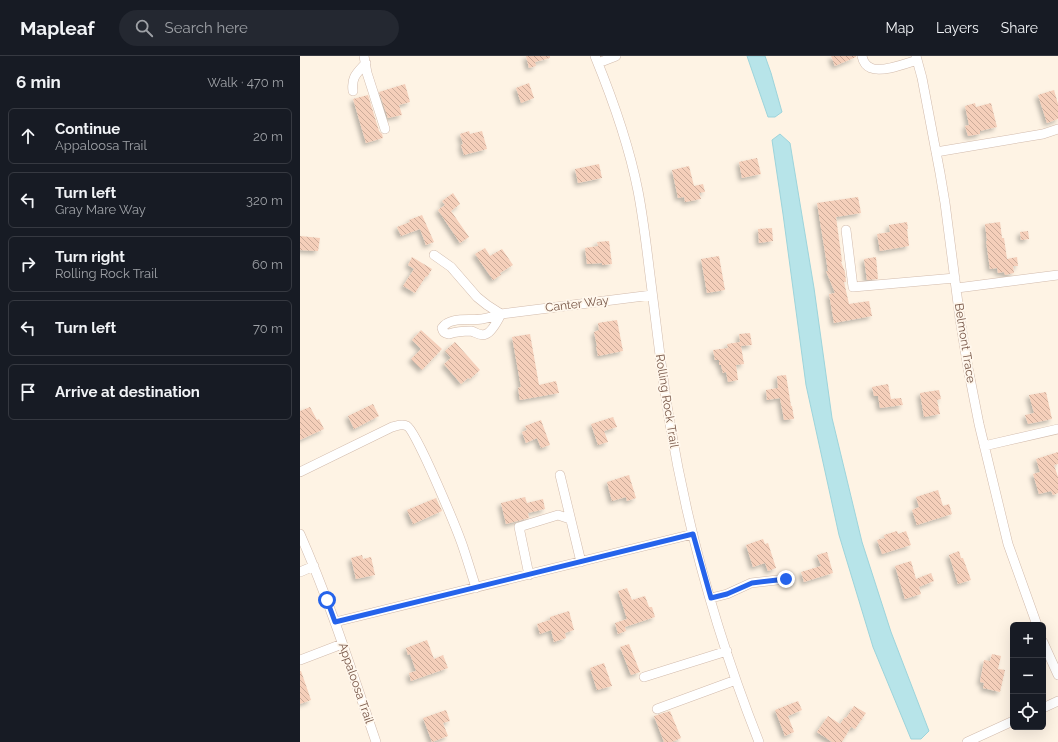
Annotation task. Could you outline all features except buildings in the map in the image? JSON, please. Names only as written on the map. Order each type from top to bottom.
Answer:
[{"type":"street","points":[[597,60],[616,56]]},
{"type":"street","points":[[862,56],[866,65],[876,70],[902,66],[917,58]]},
{"type":"street","name":"Belmont Trace","points":[[917,58],[945,203],[968,368],[984,446],[1008,544],[1036,622]]},
{"type":"street","points":[[353,91],[352,85],[355,75],[365,60]]},
{"type":"street","points":[[365,60],[367,73],[385,129]]},
{"type":"street","name":"Rolling Rock Trail","points":[[597,60],[621,124],[638,191],[644,225],[670,425],[693,534],[736,680],[759,742]]},
{"type":"street","points":[[936,152],[1043,134],[1058,129]]},
{"type":"street","points":[[846,230],[853,287],[955,278]]},
{"type":"street","points":[[434,255],[452,267],[477,297],[487,306],[501,314]]},
{"type":"street","points":[[956,288],[1058,276]]},
{"type":"street","name":"Canter Way","points":[[501,314],[487,334],[484,335],[471,331],[449,334],[445,334],[443,332],[442,328],[444,325],[454,321],[481,319],[501,314],[652,295]]},
{"type":"street","points":[[300,472],[392,427],[398,425],[407,426],[416,438],[443,498],[464,549],[476,588]]},
{"type":"street","points":[[984,446],[1058,429]]},
{"type":"street","points":[[560,475],[581,562]]},
{"type":"street","points":[[529,575],[519,527],[558,514],[570,519]]},
{"type":"street","name":"Appaloosa Trail","points":[[300,534],[335,622],[376,742]]},
{"type":"street","points":[[335,622],[693,534]]},
{"type":"street","points":[[300,572],[314,566]]},
{"type":"street","points":[[711,598],[727,594],[752,583],[786,579]]},
{"type":"street","points":[[300,660],[342,644]]},
{"type":"street","points":[[1046,649],[1058,675]]},
{"type":"street","points":[[644,677],[727,651]]},
{"type":"street","points":[[657,709],[736,680]]},
{"type":"street","points":[[1046,707],[1058,701]]},
{"type":"street","points":[[967,742],[1010,723]]},
{"type":"water","points":[[747,56],[765,56],[782,112],[775,117],[768,117]]},
{"type":"water","points":[[780,134],[790,143],[814,288],[832,418],[862,542],[891,632],[929,731],[921,739],[911,739],[873,647],[839,535],[806,385],[772,140]]},
{"type":"route","points":[[327,600],[335,622],[693,534],[711,598],[727,594],[752,583],[786,579]]}]
